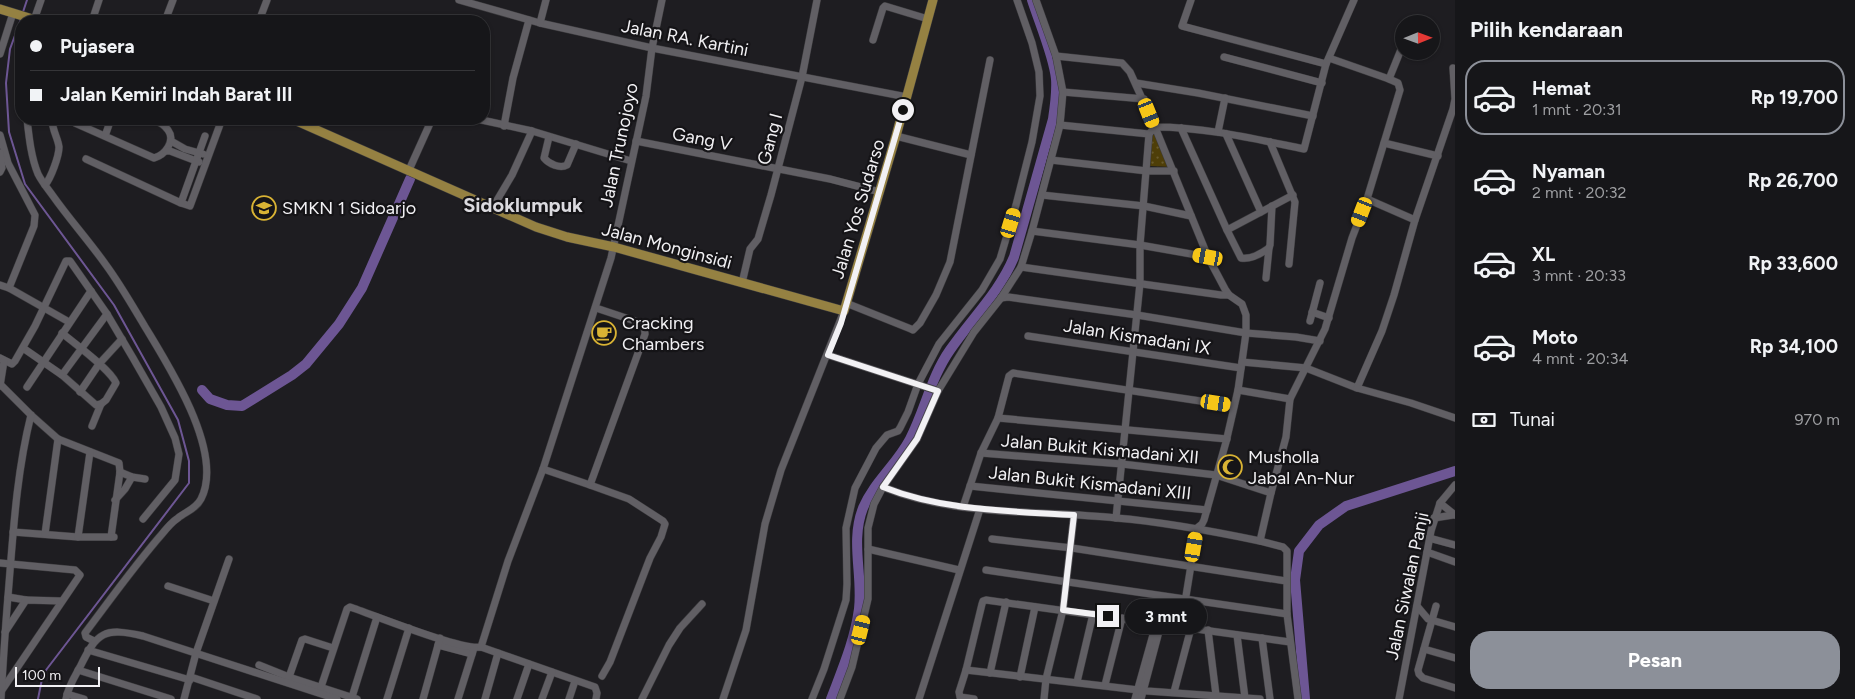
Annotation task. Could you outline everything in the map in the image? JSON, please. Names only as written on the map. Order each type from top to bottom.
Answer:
[{"type":"main road","name":"Jalan Yos Sudarso","points":[[845,307],[880,192],[933,0]]},
{"type":"main road","points":[[0,9],[20,15]]},
{"type":"main road","name":"Jalan Monginsidi","points":[[306,125],[536,227],[567,237],[614,247],[742,283],[845,307]]},
{"type":"street","points":[[38,15],[41,0]]},
{"type":"street","points":[[94,15],[99,0]]},
{"type":"street","points":[[167,15],[173,0]]},
{"type":"street","points":[[261,15],[266,0]]},
{"type":"street","name":"Jalan RA. Kartini","points":[[459,0],[540,23],[652,48],[907,97]]},
{"type":"street","points":[[540,23],[546,0]]},
{"type":"street","name":"Jalan Trunojoyo","points":[[458,699],[543,469],[614,247],[646,96],[652,48],[662,0]]},
{"type":"street","name":"Gang I","points":[[742,283],[750,250],[758,239],[802,76],[817,0]]},
{"type":"street","points":[[812,699],[831,650],[846,600],[848,584],[845,547],[846,528],[855,488],[876,448],[887,435],[900,428],[946,333],[982,290],[1000,259],[1032,142],[1040,96],[1038,72],[1032,43],[1017,0]]},
{"type":"street","points":[[840,699],[852,667],[866,611],[870,516],[874,504],[883,487],[920,434],[935,390],[974,332],[1002,298],[1021,267],[1052,160],[1060,125],[1062,92],[1056,56],[1036,0]]},
{"type":"street","points":[[1155,127],[1222,133],[1304,149],[1328,61],[1354,0]]},
{"type":"street","points":[[1188,1],[1182,26],[1328,61],[1389,79],[1398,83],[1400,90],[1367,199],[1352,238],[1329,318],[1320,340],[1290,398],[1286,437],[1260,541]]},
{"type":"street","points":[[873,40],[885,6],[928,19]]},
{"type":"street","points":[[0,54],[14,13]]},
{"type":"street","points":[[504,126],[513,78],[529,20]]},
{"type":"street","points":[[1056,56],[1122,63],[1130,72],[1144,99],[1208,257],[1229,295],[1242,304],[1246,315],[1246,333],[1238,390],[1227,439],[1207,510],[1202,524],[1197,528],[1181,627]]},
{"type":"street","points":[[1224,57],[1322,83]]},
{"type":"street","points":[[723,699],[746,630],[765,524],[781,470],[828,355],[845,307],[913,330],[920,323],[936,295],[950,262],[990,60]]},
{"type":"street","points":[[1389,79],[1397,60]]},
{"type":"street","points":[[1357,388],[1382,331],[1415,220],[1438,156],[1455,99],[1453,68]]},
{"type":"street","points":[[1136,83],[1225,98],[1313,116]]},
{"type":"street","points":[[1062,92],[1144,99]]},
{"type":"street","points":[[1225,98],[1222,133],[1261,212]]},
{"type":"street","points":[[490,122],[532,131],[631,161]]},
{"type":"street","points":[[27,125],[28,136],[38,174],[124,291],[172,373],[194,420],[203,447],[206,468],[204,490],[201,499],[190,510],[177,518],[129,574],[85,633],[86,637],[94,641]]},
{"type":"street","points":[[45,185],[50,179],[59,146],[53,125]]},
{"type":"street","points":[[80,125],[154,158],[166,151],[171,141],[170,132],[162,125]]},
{"type":"street","points":[[105,136],[109,125]]},
{"type":"street","points":[[86,159],[190,206],[220,125]]},
{"type":"street","points":[[410,170],[429,125]]},
{"type":"street","points":[[1060,125],[1149,134]]},
{"type":"street","points":[[1116,518],[1140,283],[1140,245],[1149,134],[1155,127]]},
{"type":"street","points":[[1181,128],[1226,230],[1242,258],[1245,259],[1269,248]]},
{"type":"street","points":[[493,207],[512,175],[532,131]]},
{"type":"street","points":[[0,135],[2,168],[0,172]]},
{"type":"street","points":[[181,203],[205,136]]},
{"type":"street","points":[[896,136],[971,155]]},
{"type":"street","points":[[549,137],[544,158],[559,166],[564,167],[567,165],[576,144]]},
{"type":"street","points":[[171,141],[185,149],[208,156]]},
{"type":"street","name":"Gang V","points":[[636,141],[830,179],[880,192]]},
{"type":"street","points":[[1270,142],[1295,205],[1289,264]]},
{"type":"street","points":[[1384,143],[1438,156]]},
{"type":"street","points":[[1,150],[35,215],[34,226],[9,288]]},
{"type":"street","points":[[166,151],[170,150],[205,164]]},
{"type":"street","points":[[1052,160],[1147,171],[1174,171]]},
{"type":"street","points":[[1042,195],[1144,206],[1191,216]]},
{"type":"street","points":[[1226,230],[1292,196]]},
{"type":"street","points":[[1367,199],[1415,220]]},
{"type":"street","points":[[1266,278],[1272,206]]},
{"type":"street","points":[[1032,231],[1140,245],[1208,257]]},
{"type":"street","points":[[13,532],[113,537],[115,500],[120,472],[117,461],[58,439],[31,416],[0,385],[2,359],[13,364],[68,260],[107,314],[161,407],[175,438],[179,454],[175,480],[144,519]]},
{"type":"street","points":[[1021,267],[1229,295]]},
{"type":"street","points":[[1310,320],[1320,282]]},
{"type":"street","points":[[0,285],[9,288],[69,322]]},
{"type":"street","points":[[27,387],[91,291]]},
{"type":"street","points":[[1002,298],[1137,315],[1246,333],[1320,340]]},
{"type":"street","points":[[590,485],[646,330],[644,324],[640,322],[596,308]]},
{"type":"street","points":[[1312,312],[1329,318]]},
{"type":"street","points":[[62,375],[107,314]]},
{"type":"street","points":[[62,333],[99,364],[116,383],[102,404],[92,426]]},
{"type":"street","name":"Jalan Kismadani IX","points":[[1028,336],[1241,365],[1306,368],[1357,388],[1455,418]]},
{"type":"street","points":[[80,392],[99,364],[122,339]]},
{"type":"street","points":[[23,348],[62,375],[96,405],[102,404]]},
{"type":"street","points":[[828,355],[935,390]]},
{"type":"street","points":[[963,507],[981,454],[998,418],[1010,376],[1013,373],[1234,406]]},
{"type":"street","points":[[1238,390],[1290,398]]},
{"type":"street","points":[[1,699],[4,634],[16,499],[26,435],[31,416]]},
{"type":"street","points":[[998,418],[1227,439]]},
{"type":"street","points":[[45,534],[58,439]]},
{"type":"street","points":[[78,536],[90,452]]},
{"type":"street","name":"Jalan Bukit Kismadani XII","points":[[981,454],[1122,464],[1216,475],[1271,493]]},
{"type":"street","points":[[543,469],[628,499],[659,518],[665,524],[610,662],[602,676]]},
{"type":"street","points":[[120,472],[132,477],[145,479]]},
{"type":"street","points":[[115,500],[125,489],[132,477]]},
{"type":"street","name":"Jalan Siwalan Panji","points":[[1399,699],[1434,518],[1440,504],[1455,485]]},
{"type":"street","name":"Jalan Bukit Kismadani XIII","points":[[970,486],[1207,510]]},
{"type":"street","points":[[883,487],[904,495],[963,507],[1116,518],[1197,528],[1286,548],[1287,614],[1298,699]]},
{"type":"street","points":[[1440,504],[1454,515]]},
{"type":"street","points":[[919,699],[980,509]]},
{"type":"street","points":[[1044,699],[1046,679],[1063,610],[1072,548],[1074,515]]},
{"type":"street","points":[[1434,518],[1454,515]]},
{"type":"street","points":[[1429,538],[1455,546]]},
{"type":"street","points":[[992,540],[1072,548],[1286,581]]},
{"type":"street","points":[[868,549],[959,570]]},
{"type":"street","points":[[1427,552],[1455,562]]},
{"type":"street","points":[[184,699],[196,653],[229,559]]},
{"type":"street","points":[[0,563],[75,570],[80,573],[80,576],[61,601],[2,690]]},
{"type":"street","points":[[986,570],[1287,614]]},
{"type":"street","points":[[168,586],[214,601]]},
{"type":"street","points":[[8,597],[26,600],[61,601]]},
{"type":"street","points":[[4,634],[26,600]]},
{"type":"street","points":[[974,699],[959,695],[982,604],[986,600],[1290,642]]},
{"type":"street","points":[[990,673],[1006,602]]},
{"type":"street","points":[[642,699],[669,645],[680,628],[702,604]]},
{"type":"street","points":[[1020,677],[1035,606]]},
{"type":"street","points":[[1417,606],[1430,620],[1455,627]]},
{"type":"street","points":[[1436,606],[1430,620],[1418,670],[1422,678],[1455,688]]},
{"type":"street","points":[[321,687],[348,608],[409,628],[439,642],[498,653],[595,687],[596,699]]},
{"type":"street","points":[[1077,682],[1093,614]]},
{"type":"street","points":[[259,665],[354,698],[377,617]]},
{"type":"street","points":[[1105,685],[1122,618]]},
{"type":"street","points":[[1413,625],[1430,620]]},
{"type":"street","points":[[1135,699],[1140,690],[1158,624]]},
{"type":"street","points":[[387,699],[409,628]]},
{"type":"street","points":[[1174,692],[1192,628]]},
{"type":"street","points":[[1208,630],[1216,695]]},
{"type":"street","points":[[84,699],[66,696],[94,641],[112,632],[143,636],[333,698]]},
{"type":"street","points":[[1237,635],[1245,698]]},
{"type":"street","points":[[1262,638],[1270,699]]},
{"type":"street","points":[[289,677],[302,640],[305,639],[333,648]]},
{"type":"street","points":[[423,699],[439,642]]},
{"type":"street","points":[[1424,649],[1455,658]]},
{"type":"street","points":[[88,650],[190,678],[257,699]]},
{"type":"street","points":[[485,699],[498,653]]},
{"type":"street","points":[[516,699],[529,664]]},
{"type":"street","points":[[78,670],[171,699]]},
{"type":"street","points":[[966,670],[1140,690],[1260,699]]},
{"type":"street","points":[[542,699],[552,672]]},
{"type":"street","points":[[568,699],[575,680]]},
{"type":"street","points":[[1140,690],[1141,699]]},
{"type":"shaded area","points":[[1152,135],[1157,135],[1172,167],[1150,166]]},
{"type":"waterway","points":[[23,12],[27,0]]},
{"type":"waterway","points":[[831,699],[848,655],[857,621],[860,596],[857,533],[863,508],[873,490],[899,457],[910,439],[943,360],[993,294],[1014,257],[1053,119],[1056,94],[1055,70],[1032,0]]},
{"type":"waterway","points":[[15,35],[10,49],[6,83],[9,132],[25,184],[114,305],[178,420],[189,461],[189,483],[43,674],[38,699]]},
{"type":"waterway","points":[[202,390],[210,399],[227,405],[242,406],[292,375],[306,364],[339,324],[362,288],[410,179]]},
{"type":"waterway","points":[[1305,699],[1295,580],[1299,551],[1319,525],[1346,506],[1455,471]]},
{"type":"place","name":"SMKN 1 Sidoarjo","points":[[264,208]]},
{"type":"place","name":"Cracking Chambers","points":[[604,333]]},
{"type":"place","name":"Musholla Jabal An-Nur","points":[[1230,467]]},
{"type":"district","name":"Sidoklumpuk","points":[[523,205]]},
{"type":"route","points":[[903,110],[841,323],[828,355],[938,391],[917,439],[883,487],[904,495],[963,507],[1074,515],[1072,548],[1063,610],[1108,616]]}]
